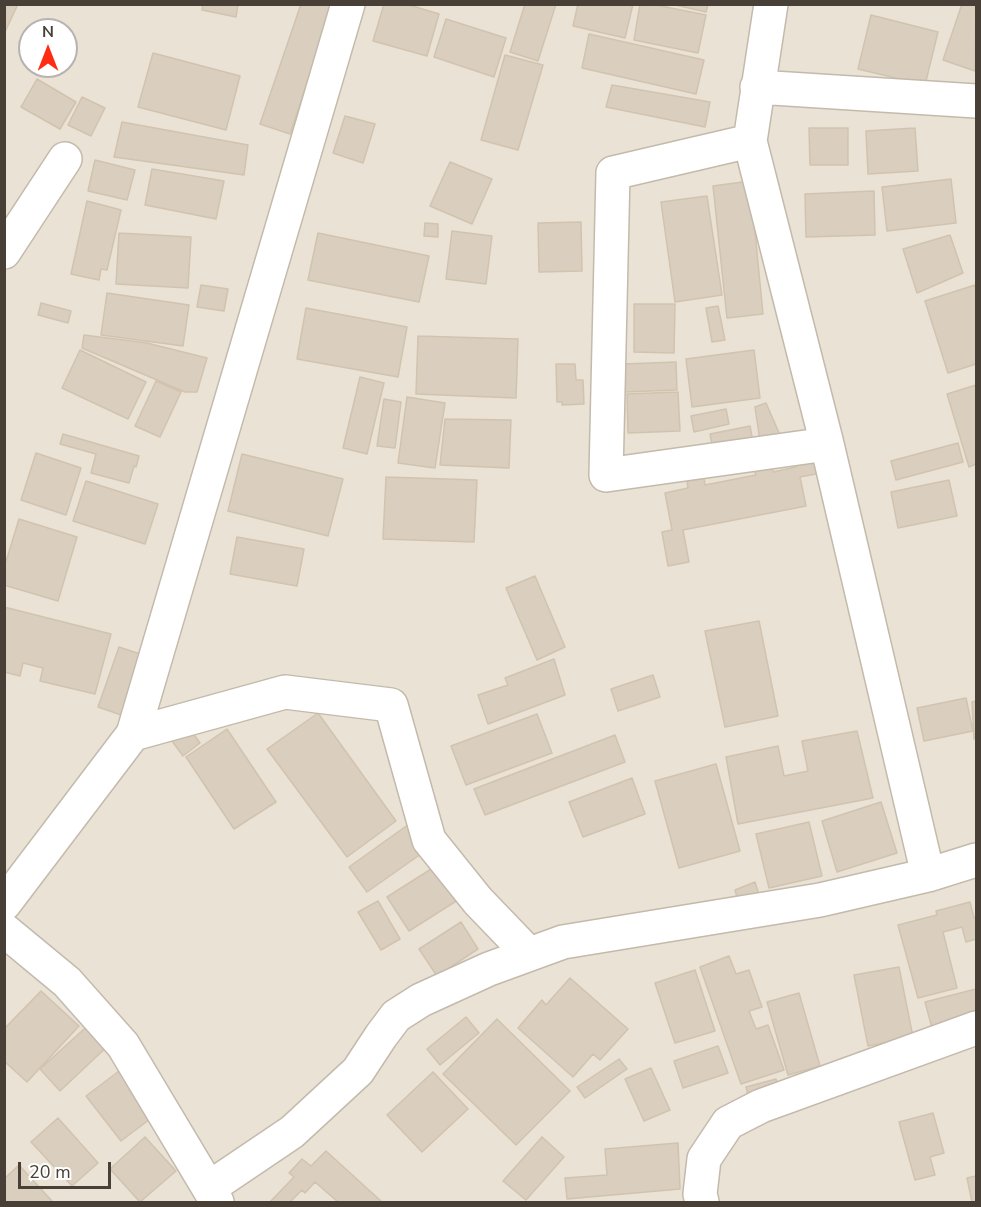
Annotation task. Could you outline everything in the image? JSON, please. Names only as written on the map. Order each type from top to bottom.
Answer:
[{"type":"street","points":[[4,904],[133,734],[348,4]]},
{"type":"street","points":[[771,4],[750,141],[827,444],[928,875]]},
{"type":"street","points":[[757,87],[976,101]]},
{"type":"street","points":[[750,141],[613,173],[606,475],[827,444]]},
{"type":"street","points":[[4,252],[65,159]]},
{"type":"street","points":[[133,734],[285,692],[391,705],[429,840],[478,901],[530,954]]},
{"type":"street","points":[[4,930],[67,982],[123,1045],[213,1195],[292,1132],[358,1071],[396,1016],[421,1000],[489,969],[563,942],[820,900],[928,875],[976,860]]},
{"type":"street","points":[[702,1203],[700,1194],[704,1159],[728,1122],[761,1106],[976,1028]]},
{"type":"shaded area","points":[[5,5],[976,5],[976,1202],[5,1202]]},
{"type":"building","points":[[4,4],[18,4],[4,34]]},
{"type":"building","points":[[203,4],[238,4],[236,17],[202,10]]},
{"type":"building","points":[[301,4],[334,4],[290,134],[260,124]]},
{"type":"building","points":[[384,4],[406,4],[439,14],[427,56],[373,41]]},
{"type":"building","points":[[525,4],[556,4],[538,61],[510,52]]},
{"type":"building","points":[[578,4],[633,4],[625,38],[573,26]]},
{"type":"building","points":[[640,4],[651,4],[706,15],[698,53],[634,40]]},
{"type":"building","points":[[671,4],[708,4],[706,12]]},
{"type":"building","points":[[962,4],[976,4],[975,71],[943,60]]},
{"type":"building","points":[[871,15],[938,32],[925,85],[858,69]]},
{"type":"building","points":[[446,19],[506,38],[494,77],[434,57]]},
{"type":"building","points":[[589,34],[704,60],[696,94],[582,68]]},
{"type":"building","points":[[153,53],[240,76],[226,130],[138,107]]},
{"type":"building","points":[[505,55],[543,65],[518,150],[481,140]]},
{"type":"building","points":[[37,79],[76,102],[60,129],[21,107]]},
{"type":"building","points":[[612,85],[710,102],[705,127],[606,107]]},
{"type":"building","points":[[82,97],[105,108],[91,136],[68,125]]},
{"type":"building","points":[[345,116],[375,124],[363,163],[333,153]]},
{"type":"building","points":[[122,122],[248,145],[244,175],[114,157]]},
{"type":"building","points":[[809,128],[848,128],[848,165],[810,165]]},
{"type":"building","points":[[915,128],[918,171],[868,174],[866,131]]},
{"type":"building","points":[[95,160],[135,170],[127,200],[88,191]]},
{"type":"building","points":[[450,162],[492,179],[472,224],[430,206]]},
{"type":"building","points":[[152,169],[224,181],[216,219],[145,205]]},
{"type":"building","points":[[951,179],[956,223],[887,231],[882,187]]},
{"type":"building","points":[[750,181],[763,314],[727,318],[713,186]]},
{"type":"building","points":[[874,191],[875,235],[806,237],[805,194]]},
{"type":"building","points":[[707,196],[722,295],[675,302],[661,202]]},
{"type":"building","points":[[87,201],[121,210],[107,270],[101,269],[99,280],[71,274]]},
{"type":"building","points":[[581,222],[582,271],[539,272],[538,223]]},
{"type":"building","points":[[425,223],[438,224],[438,237],[424,236]]},
{"type":"building","points":[[452,231],[492,236],[486,284],[446,279]]},
{"type":"building","points":[[119,233],[191,237],[188,288],[116,284]]},
{"type":"building","points":[[318,233],[429,256],[419,302],[308,280]]},
{"type":"building","points":[[950,235],[963,273],[917,293],[903,249]]},
{"type":"building","points":[[201,285],[228,289],[224,311],[197,307]]},
{"type":"building","points":[[975,285],[976,364],[948,373],[925,301]]},
{"type":"building","points":[[107,293],[189,305],[183,346],[101,335]]},
{"type":"building","points":[[41,303],[71,311],[68,323],[38,315]]},
{"type":"building","points":[[634,304],[675,304],[674,353],[634,352]]},
{"type":"building","points":[[718,306],[725,340],[712,342],[706,308]]},
{"type":"building","points":[[306,308],[407,327],[398,377],[297,359]]},
{"type":"building","points":[[84,335],[147,343],[207,358],[197,392],[185,392],[82,348]]},
{"type":"building","points":[[418,336],[518,339],[516,398],[416,394]]},
{"type":"building","points":[[80,350],[146,382],[128,419],[62,388]]},
{"type":"building","points":[[754,350],[760,398],[692,407],[686,359]]},
{"type":"building","points":[[676,362],[677,390],[625,392],[624,364]]},
{"type":"building","points":[[556,364],[575,364],[576,380],[583,380],[584,404],[562,405],[562,402],[557,402]]},
{"type":"building","points":[[360,377],[384,383],[367,454],[343,448]]},
{"type":"building","points":[[156,381],[181,392],[160,437],[135,426]]},
{"type":"building","points":[[976,385],[976,464],[969,467],[947,394]]},
{"type":"building","points":[[678,392],[680,431],[628,433],[627,394]]},
{"type":"building","points":[[407,397],[445,403],[435,468],[398,463]]},
{"type":"building","points":[[384,399],[401,402],[395,448],[377,446]]},
{"type":"building","points":[[766,403],[783,442],[761,448],[755,407]]},
{"type":"building","points":[[726,409],[729,424],[694,432],[691,416]]},
{"type":"building","points":[[445,419],[511,420],[509,468],[440,465]]},
{"type":"building","points":[[750,426],[754,447],[714,455],[710,434]]},
{"type":"building","points":[[63,434],[139,456],[129,483],[91,473],[96,454],[60,444]]},
{"type":"building","points":[[958,443],[963,462],[896,480],[891,461]]},
{"type":"building","points":[[817,452],[821,473],[800,477],[806,506],[683,530],[689,562],[668,566],[662,532],[672,530],[665,493],[688,488],[687,481],[704,478],[705,485],[756,475],[754,469],[772,465],[773,472],[796,467],[794,457]]},
{"type":"building","points":[[36,453],[81,468],[66,515],[21,500]]},
{"type":"building","points":[[242,454],[343,479],[328,536],[228,511]]},
{"type":"building","points":[[386,477],[477,480],[474,542],[383,539]]},
{"type":"building","points":[[949,480],[957,516],[898,528],[891,492]]},
{"type":"building","points":[[86,481],[158,504],[145,544],[73,521]]},
{"type":"building","points":[[19,519],[77,537],[58,601],[4,585],[4,568]]},
{"type":"building","points":[[237,537],[304,549],[297,586],[230,574]]},
{"type":"building","points":[[535,576],[565,647],[537,660],[506,588]]},
{"type":"building","points":[[4,607],[111,634],[95,694],[40,681],[43,668],[23,663],[20,676],[4,672]]},
{"type":"building","points":[[759,621],[778,716],[725,727],[705,631]]},
{"type":"building","points":[[119,647],[146,656],[127,717],[98,707]]},
{"type":"building","points":[[554,659],[565,695],[488,724],[478,695],[508,685],[505,678]]},
{"type":"building","points":[[653,675],[660,697],[618,711],[611,689]]},
{"type":"building","points":[[966,698],[973,731],[924,741],[917,708]]},
{"type":"building","points":[[976,701],[976,739],[974,739],[972,702]]},
{"type":"building","points":[[318,713],[396,821],[347,857],[267,749]]},
{"type":"building","points":[[537,714],[552,753],[466,785],[451,746]]},
{"type":"building","points":[[189,728],[200,743],[183,756],[172,741]]},
{"type":"building","points":[[227,729],[276,802],[234,829],[186,757]]},
{"type":"building","points":[[857,731],[873,798],[738,824],[726,757],[778,746],[784,776],[808,771],[802,741]]},
{"type":"building","points":[[615,735],[625,762],[485,815],[474,789]]},
{"type":"building","points":[[716,764],[740,851],[679,868],[655,781]]},
{"type":"building","points":[[632,778],[645,814],[583,837],[569,802]]},
{"type":"building","points":[[881,802],[897,853],[837,872],[822,821]]},
{"type":"building","points":[[809,822],[822,876],[769,888],[756,834]]},
{"type":"building","points":[[409,824],[428,849],[367,892],[349,867]]},
{"type":"building","points":[[439,864],[461,898],[409,931],[387,897]]},
{"type":"building","points":[[755,882],[761,901],[740,908],[735,890]]},
{"type":"building","points":[[378,901],[400,939],[381,950],[358,912]]},
{"type":"building","points":[[970,902],[974,918],[976,917],[976,939],[966,942],[962,927],[943,932],[957,988],[918,998],[898,925],[937,915],[936,911]]},
{"type":"building","points":[[461,922],[478,949],[437,976],[419,949]]},
{"type":"building","points":[[729,956],[736,974],[749,970],[762,1007],[749,1011],[756,1029],[768,1025],[784,1070],[741,1084],[700,967]]},
{"type":"building","points":[[899,967],[913,1037],[868,1046],[854,975]]},
{"type":"building","points":[[695,970],[715,1031],[675,1043],[655,983]]},
{"type":"building","points":[[570,978],[628,1029],[600,1060],[593,1054],[573,1077],[518,1028],[542,1000],[546,1005]]},
{"type":"building","points":[[976,989],[976,1016],[932,1028],[925,1002]]},
{"type":"building","points":[[41,991],[79,1026],[27,1082],[4,1061],[4,1029]]},
{"type":"building","points":[[799,993],[820,1066],[788,1075],[767,1002]]},
{"type":"building","points":[[466,1017],[479,1033],[440,1065],[427,1049]]},
{"type":"building","points":[[497,1019],[570,1091],[516,1145],[443,1074]]},
{"type":"building","points":[[94,1020],[113,1041],[60,1091],[40,1069]]},
{"type":"building","points":[[718,1046],[728,1073],[683,1088],[674,1061]]},
{"type":"building","points":[[619,1059],[627,1069],[585,1098],[577,1087]]},
{"type":"building","points":[[651,1068],[670,1110],[644,1121],[625,1079]]},
{"type":"building","points":[[119,1071],[154,1116],[121,1141],[86,1096]]},
{"type":"building","points":[[433,1072],[468,1109],[422,1152],[387,1115]]},
{"type":"building","points":[[776,1079],[780,1094],[750,1103],[746,1087]]},
{"type":"building","points":[[933,1113],[944,1153],[930,1157],[935,1175],[915,1180],[899,1122]]},
{"type":"building","points":[[58,1118],[98,1163],[72,1186],[31,1142]]},
{"type":"building","points":[[145,1137],[176,1171],[140,1202],[110,1169]]},
{"type":"building","points":[[542,1137],[564,1157],[526,1200],[503,1181]]},
{"type":"building","points":[[678,1143],[680,1189],[567,1199],[565,1178],[607,1175],[605,1149]]},
{"type":"building","points":[[326,1151],[382,1202],[338,1202],[315,1182],[305,1193],[302,1190],[290,1202],[270,1202],[294,1177],[289,1173],[302,1159],[311,1166]]},
{"type":"building","points":[[19,1165],[51,1202],[4,1202],[4,1179]]},
{"type":"building","points":[[976,1176],[976,1202],[972,1202],[967,1178]]}]
